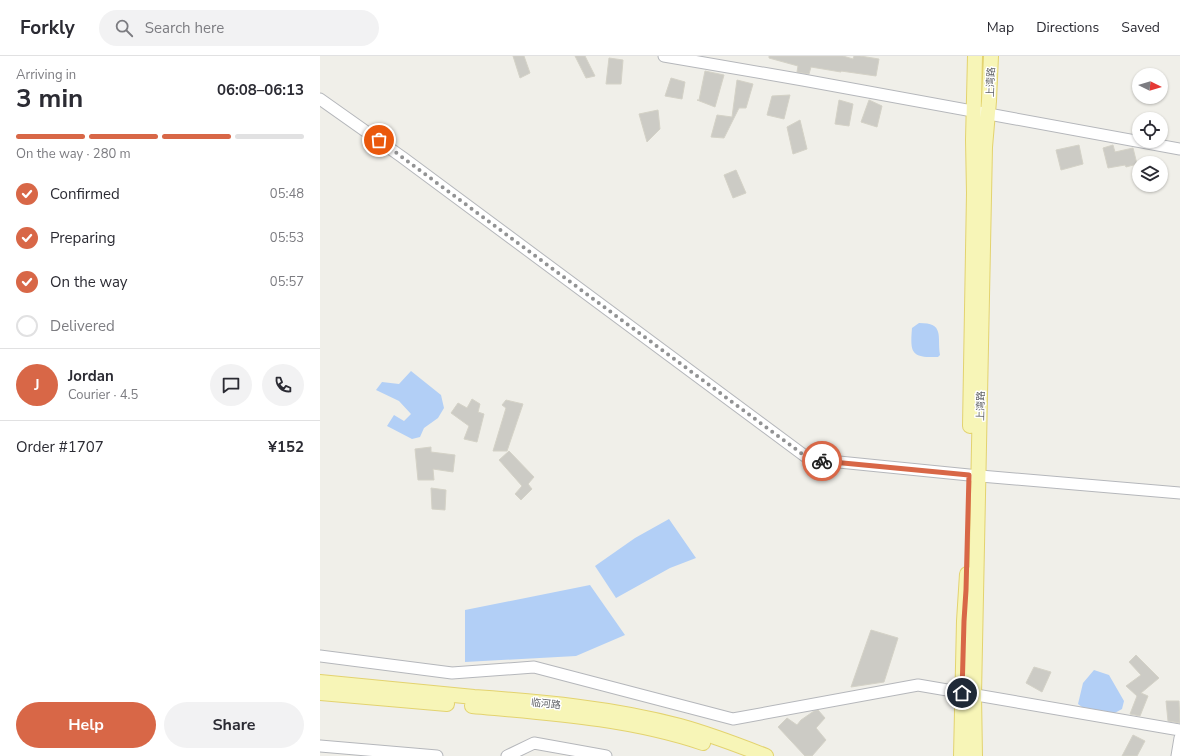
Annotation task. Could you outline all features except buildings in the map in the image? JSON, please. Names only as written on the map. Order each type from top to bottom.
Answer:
[{"type":"main road","name":"上湾路","points":[[974,475],[975,56]]},
{"type":"main road","name":"上湾路","points":[[961,756],[968,694],[985,147],[991,56]]},
{"type":"main road","name":"临河路","points":[[320,682],[538,702],[602,710],[680,726],[766,756]]},
{"type":"main road","name":"临河路","points":[[320,693],[599,719],[649,728],[740,756]]},
{"type":"main road","name":"上湾路","points":[[968,694],[975,756]]},
{"type":"street","points":[[664,56],[1180,149]]},
{"type":"street","points":[[320,99],[402,157],[809,459],[1180,493]]},
{"type":"street","points":[[320,656],[452,673],[534,667],[733,719],[918,685],[1180,730]]},
{"type":"street","points":[[1177,756],[1180,738]]},
{"type":"street","points":[[507,756],[534,743],[606,756]]},
{"type":"street","points":[[320,746],[436,756]]},
{"type":"water","points":[[919,323],[933,325],[936,328],[939,337],[940,355],[938,357],[917,355],[914,352],[911,343],[912,328]]},
{"type":"water","points":[[411,371],[441,395],[444,408],[438,418],[424,428],[420,437],[412,439],[387,426],[394,415],[404,421],[411,414],[399,401],[376,390],[382,382],[399,384]]},
{"type":"water","points":[[669,519],[696,558],[670,568],[616,598],[595,566],[635,538]]},
{"type":"water","points":[[590,585],[625,635],[576,656],[465,662],[465,610]]},
{"type":"water","points":[[1094,670],[1109,675],[1124,701],[1122,709],[1111,715],[1104,711],[1082,707],[1078,704],[1083,683]]},
{"type":"way so far","points":[[379,140],[809,459],[822,461]]},
{"type":"route","points":[[822,461],[969,475],[962,693]]}]
